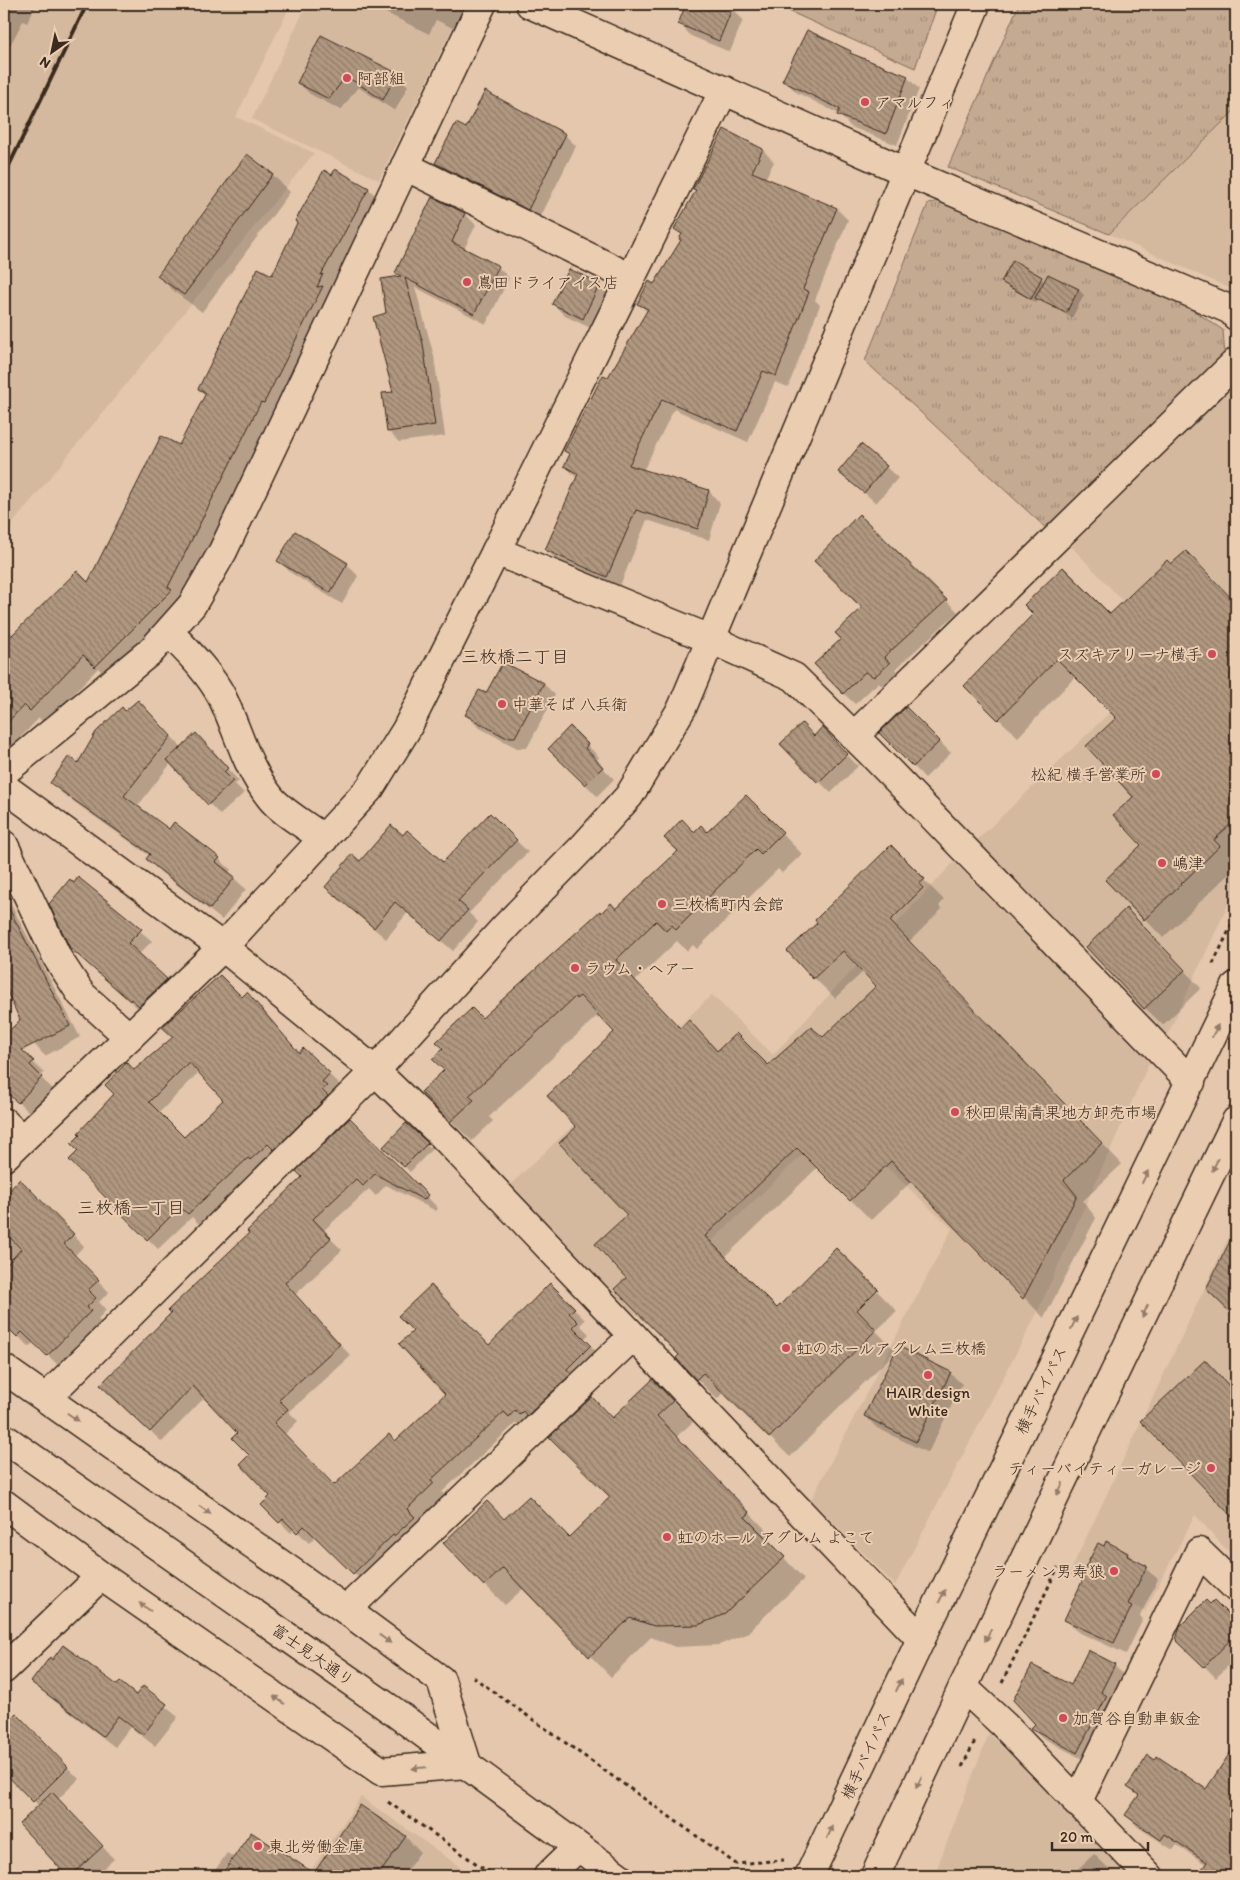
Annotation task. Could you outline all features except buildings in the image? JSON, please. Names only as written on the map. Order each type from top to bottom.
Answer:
[{"type":"main road","points":[[4,772],[146,656],[192,605],[223,550],[482,4]]},
{"type":"main road","points":[[530,4],[904,172],[1231,310],[1236,316]]},
{"type":"main road","points":[[46,1398],[376,1071],[506,926],[629,796],[682,708],[904,172],[976,4]]},
{"type":"main road","points":[[10,1139],[129,1037],[223,947],[370,788],[406,730],[724,90]]},
{"type":"main road","points":[[405,166],[631,278]]},
{"type":"main road","points":[[854,736],[1236,362]]},
{"type":"main road","points":[[496,551],[710,639],[794,677],[854,736],[1191,1082]]},
{"type":"main road","points":[[169,632],[204,670],[222,696],[247,758],[271,799],[324,839]]},
{"type":"main road","points":[[4,787],[223,947],[376,1071],[448,1141],[921,1640]]},
{"type":"main road","points":[[4,845],[58,959],[81,994],[129,1037]]},
{"type":"main road","name":"横手バイパス","points":[[810,1876],[921,1640],[1236,986]]},
{"type":"main road","points":[[875,1876],[963,1687],[1235,1125]]},
{"type":"main road","points":[[346,1610],[633,1336]]},
{"type":"main road","points":[[4,1369],[346,1610],[441,1680],[467,1764],[381,1771],[102,1576],[4,1504]]},
{"type":"main road","name":"富士見大通り","points":[[4,1438],[393,1711],[467,1764],[577,1848],[618,1876]]},
{"type":"main road","points":[[1077,1803],[1199,1552],[1236,1588]]},
{"type":"main road","points":[[4,1669],[102,1576]]},
{"type":"main road","points":[[963,1687],[1004,1725],[1077,1803],[1150,1876]]},
{"type":"main road","points":[[548,1876],[577,1848]]},
{"type":"path","points":[[1210,969],[1236,916]]},
{"type":"path","points":[[468,1674],[736,1864],[785,1860]]},
{"type":"shaded area","points":[[4,4],[291,4],[236,117],[314,153],[4,534]]},
{"type":"shaded area","points":[[307,4],[464,4],[379,180],[252,119]]},
{"type":"shaded area","points":[[1236,109],[1236,295],[1229,288],[1109,234]]},
{"type":"shaded area","points":[[1236,382],[1236,888],[1165,1040],[975,842],[1172,653],[1071,546]]},
{"type":"shaded area","points":[[954,862],[1150,1061],[1036,1315],[895,1585],[811,1500],[952,1229],[838,1121],[633,1316],[509,1186],[712,995],[773,1055]]},
{"type":"shaded area","points":[[1236,1222],[1236,1560],[1195,1515],[1145,1611],[1069,1574]]},
{"type":"shaded area","points":[[989,1733],[1129,1876],[934,1876]]},
{"type":"shaded area","points":[[361,1797],[473,1876],[307,1876]]},
{"type":"green space","points":[[773,4],[938,4],[915,68]]},
{"type":"green space","points":[[1019,4],[1236,4],[1236,109],[1109,234],[948,167]]},
{"type":"green space","points":[[938,201],[1185,305],[1223,330],[1225,358],[1047,529],[865,361],[928,204]]},
{"type":"railway","points":[[4,176],[87,4]]},
{"type":"place","name":"阿部組","points":[[347,78]]},
{"type":"place","name":"アマルフィ","points":[[865,102]]},
{"type":"place","name":"嶌田ドライアイス店","points":[[467,282]]},
{"type":"place","name":"スズキアリーナ横手","points":[[1212,654]]},
{"type":"place","name":"中華そば 八兵衛","points":[[502,704]]},
{"type":"place","name":"松紀 横手営業所","points":[[1156,774]]},
{"type":"place","name":"嶋津","points":[[1162,863]]},
{"type":"place","name":"三枚橋町内会館","points":[[662,904]]},
{"type":"place","name":"ラウム・ヘアー","points":[[575,968]]},
{"type":"place","name":"秋田県南青果地方卸売市場","points":[[955,1112]]},
{"type":"place","name":"虹のホールアグレム三枚橋","points":[[786,1348]]},
{"type":"place","name":"HAIR design White","points":[[928,1375]]},
{"type":"place","name":"ティーバイティーガレージ","points":[[1211,1468]]},
{"type":"place","name":"虹のホール アグレム よこて","points":[[667,1537]]},
{"type":"place","name":"ラーメン男寿狼","points":[[1114,1571]]},
{"type":"place","name":"加賀谷自動車鈑金","points":[[1063,1718]]},
{"type":"place","name":"東北労働金庫","points":[[258,1846]]},
{"type":"district","name":"三枚橋二丁目","points":[[515,657]]},
{"type":"district","name":"三枚橋一丁目","points":[[131,1208]]}]
